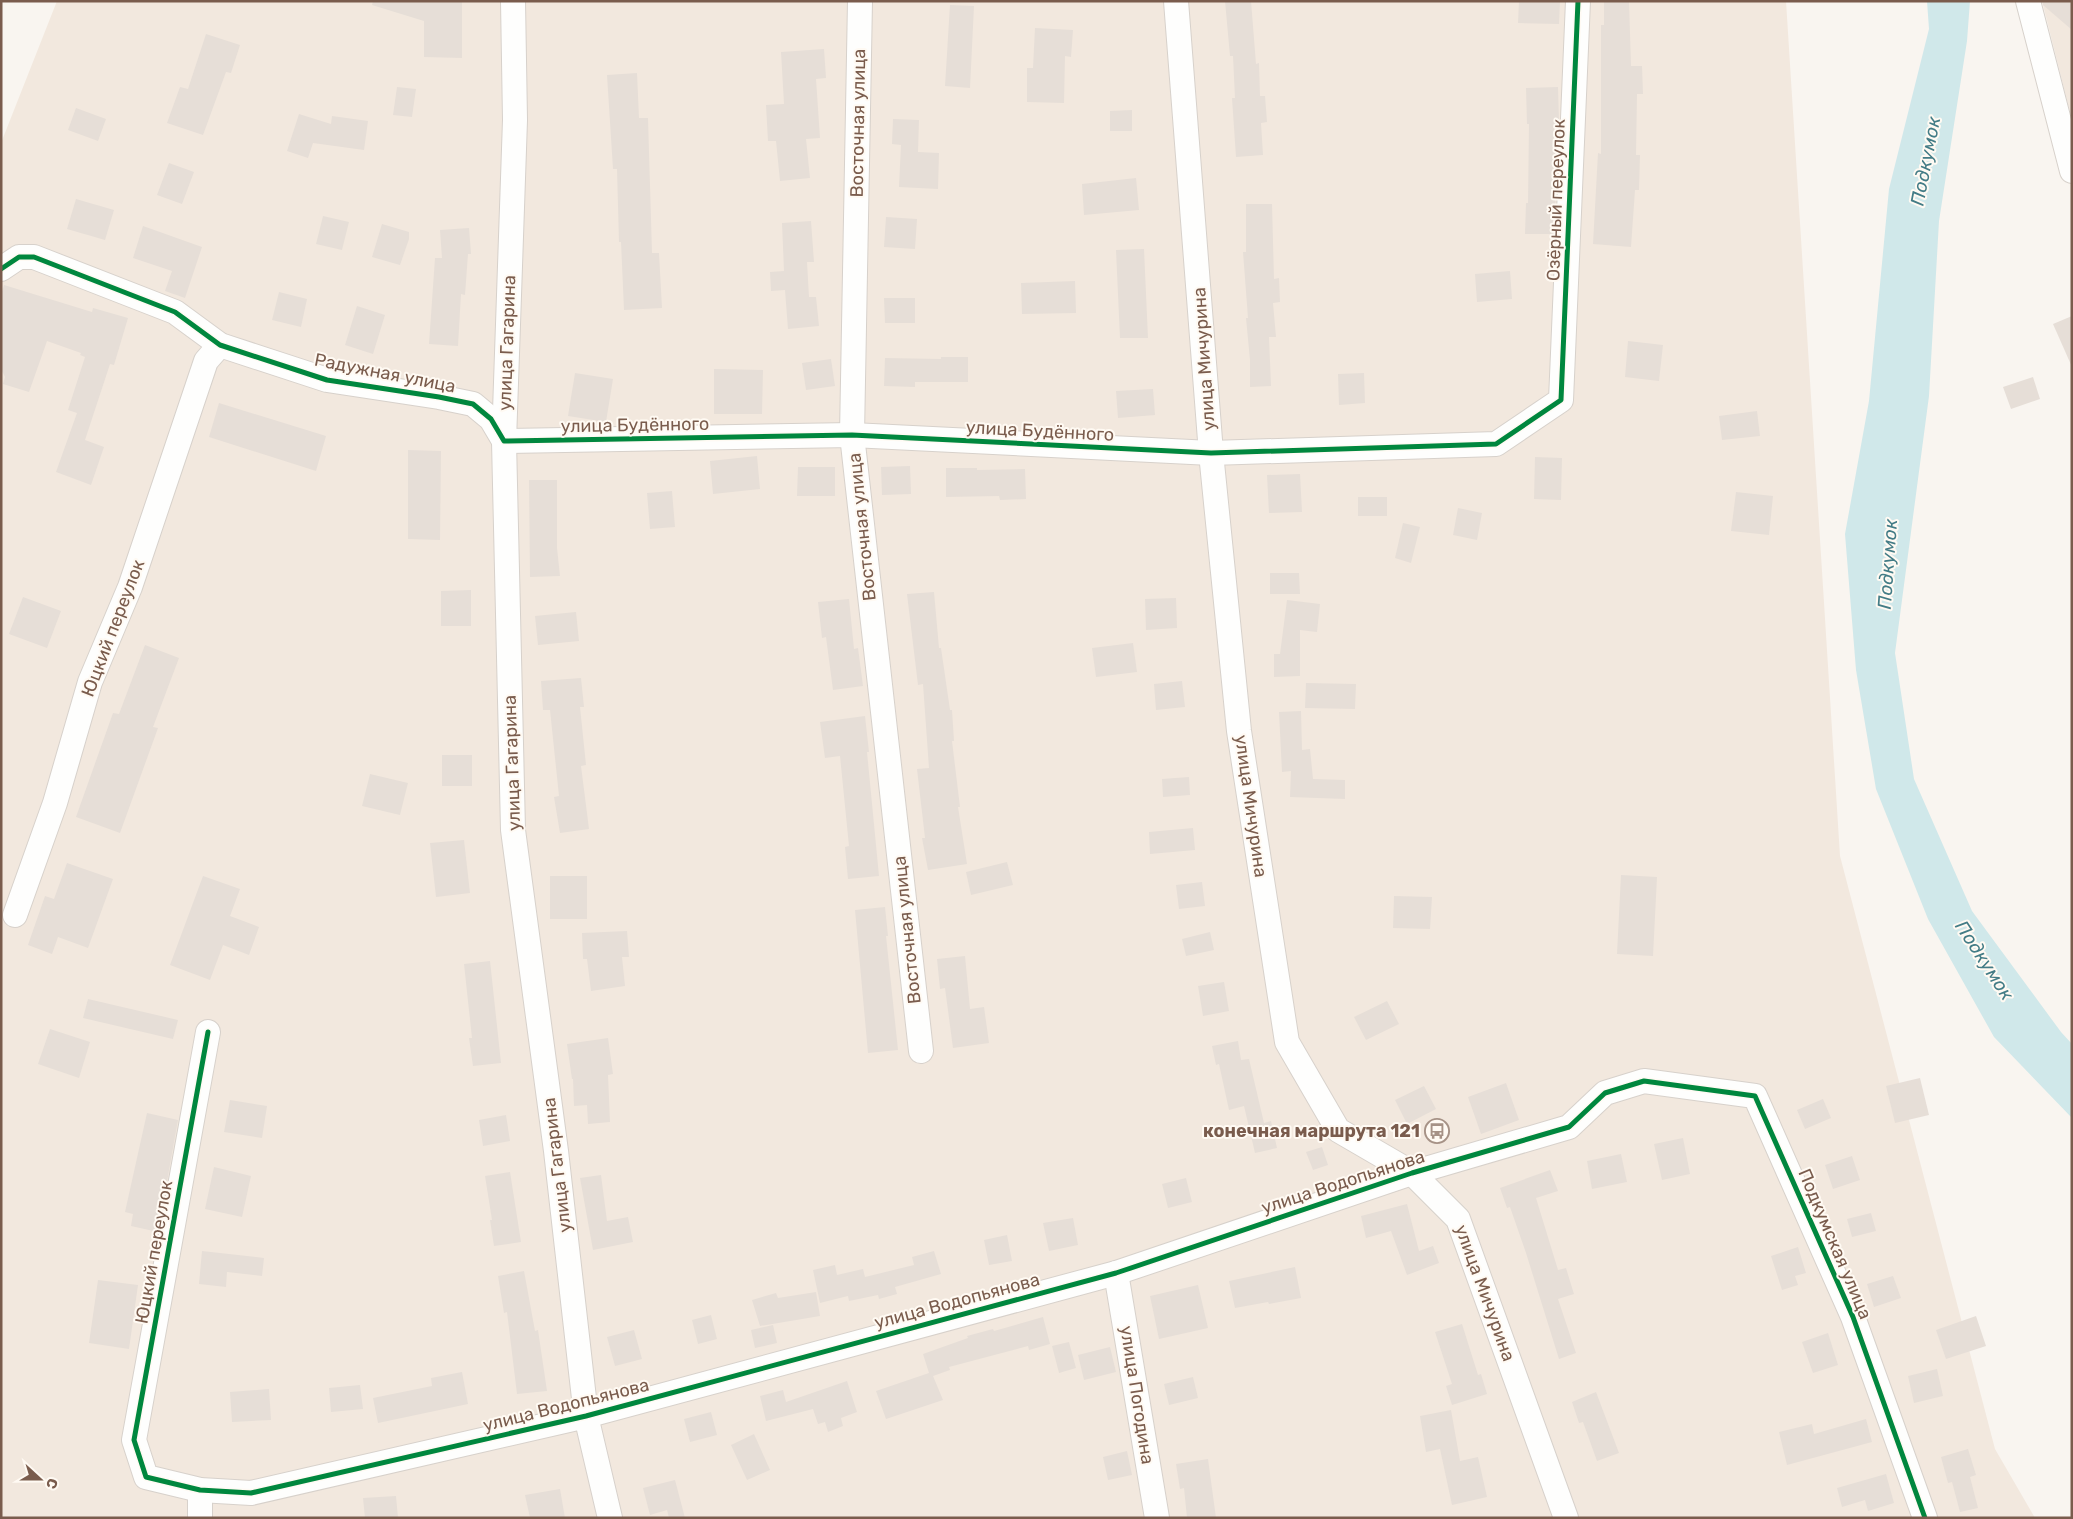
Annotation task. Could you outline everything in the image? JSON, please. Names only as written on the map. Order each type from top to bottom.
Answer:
[{"type":"street","name":"улица Гагарина","points":[[513,1],[515,120],[504,441],[513,830],[556,1151],[586,1416],[610,1518]]},
{"type":"street","name":"Восточная улица","points":[[860,1],[852,435],[921,1051]]},
{"type":"street","name":"улица Мичурина","points":[[1176,1],[1211,453],[1239,731],[1287,1042],[1338,1130],[1412,1173],[1458,1219],[1566,1518]]},
{"type":"street","name":"Озёрный переулок","points":[[1561,400],[1578,1]]},
{"type":"street","points":[[2028,1],[2072,171]]},
{"type":"street","name":"Радужная улица","points":[[1,269],[19,257],[34,257],[174,312],[220,345],[327,380],[473,404],[490,419],[504,441]]},
{"type":"street","name":"Юцкий переулок","points":[[15,915],[55,804],[90,682],[130,587],[206,361],[220,345]]},
{"type":"street","name":"улица Будённого","points":[[504,441],[852,435],[1211,453],[1496,444],[1561,400]]},
{"type":"street","name":"Юцкий переулок","points":[[146,1477],[134,1440],[208,1032]]},
{"type":"street","name":"улица Водопьянова","points":[[146,1477],[200,1490],[251,1492],[586,1416],[1116,1272],[1412,1173],[1569,1126],[1605,1093],[1644,1081],[1755,1096]]},
{"type":"street","name":"Подкумская улица","points":[[1755,1096],[1853,1317],[1925,1518]]},
{"type":"street","name":"улица Погодина","points":[[1116,1272],[1157,1518]]},
{"type":"street","points":[[200,1490],[200,1518]]},
{"type":"shaded area","points":[[57,1],[1786,1],[1840,856],[1995,1449],[2035,1518],[1,1518],[1,143]]},
{"type":"shaded area","points":[[2042,1],[2072,1],[2072,120]]},
{"type":"water","name":"Подкумок","points":[[1927,1],[1970,1],[1967,41],[1939,221],[1929,396],[1895,653],[1914,779],[1972,911],[2061,1032],[2072,1044],[2072,1118],[1994,1037],[1928,919],[1876,789],[1856,670],[1845,534],[1869,401],[1889,189],[1929,29]]},
{"type":"building","points":[[373,1],[462,1],[462,58],[424,57],[424,21],[372,5]]},
{"type":"building","points":[[1225,1],[1251,1],[1256,64],[1259,63],[1260,96],[1265,96],[1267,122],[1261,123],[1263,155],[1236,157],[1232,98],[1235,98],[1233,56],[1230,56]]},
{"type":"building","points":[[1519,1],[1560,1],[1559,24],[1518,23]]},
{"type":"building","points":[[1604,1],[1629,1],[1631,66],[1642,66],[1643,94],[1637,94],[1636,155],[1640,155],[1639,190],[1635,190],[1631,247],[1593,244],[1598,153],[1601,154],[1601,25],[1604,25]]},
{"type":"building","points":[[2042,1],[2072,1],[2072,30],[2043,5]]},
{"type":"building","points":[[950,5],[974,6],[970,88],[945,86]]},
{"type":"building","points":[[1035,28],[1073,30],[1071,57],[1065,56],[1064,103],[1027,102],[1027,68],[1033,68]]},
{"type":"building","points":[[206,34],[240,45],[231,73],[226,72],[203,135],[167,123],[180,87],[188,89]]},
{"type":"building","points":[[824,49],[826,78],[816,79],[820,138],[806,139],[810,178],[780,181],[776,141],[768,141],[766,105],[784,104],[781,52]]},
{"type":"building","points":[[637,73],[639,118],[648,118],[652,253],[659,253],[662,308],[624,310],[621,242],[619,242],[617,169],[613,169],[607,75]]},
{"type":"building","points":[[397,87],[416,89],[412,117],[393,115]]},
{"type":"building","points":[[1558,87],[1559,121],[1554,234],[1525,234],[1526,203],[1528,203],[1529,124],[1527,124],[1526,88]]},
{"type":"building","points":[[76,108],[106,119],[98,141],[68,130]]},
{"type":"building","points":[[1132,110],[1132,131],[1110,131],[1110,111]]},
{"type":"building","points":[[299,114],[331,124],[332,116],[368,121],[364,150],[313,143],[308,158],[287,151]]},
{"type":"building","points":[[893,119],[919,120],[918,152],[939,153],[938,189],[899,187],[901,145],[892,144]]},
{"type":"building","points":[[169,163],[194,172],[182,204],[157,195]]},
{"type":"building","points":[[1136,178],[1139,210],[1084,215],[1082,184]]},
{"type":"building","points":[[76,199],[114,210],[105,240],[67,229]]},
{"type":"building","points":[[1246,204],[1272,204],[1274,279],[1279,278],[1280,302],[1273,303],[1276,337],[1269,337],[1271,386],[1250,387],[1250,360],[1246,318],[1248,318],[1243,252],[1246,252]]},
{"type":"building","points":[[323,216],[349,222],[342,250],[316,244]]},
{"type":"building","points":[[886,217],[917,219],[915,249],[884,247]]},
{"type":"building","points":[[811,221],[814,262],[807,262],[809,297],[816,297],[819,326],[788,329],[785,290],[771,291],[770,272],[784,271],[782,223]]},
{"type":"building","points":[[382,224],[409,232],[409,239],[400,265],[372,257]]},
{"type":"building","points":[[143,226],[202,247],[185,298],[165,291],[172,271],[133,258]]},
{"type":"building","points":[[469,228],[471,254],[468,254],[465,295],[461,294],[458,346],[429,344],[435,258],[442,258],[440,230]]},
{"type":"building","points":[[1144,249],[1148,338],[1120,338],[1116,250]]},
{"type":"building","points":[[1510,271],[1512,299],[1477,302],[1475,274]]},
{"type":"building","points":[[1075,281],[1076,313],[1022,314],[1021,283]]},
{"type":"building","points":[[4,285],[92,312],[93,308],[128,318],[114,365],[110,364],[85,440],[104,447],[91,485],[56,472],[77,413],[68,410],[85,357],[80,355],[81,353],[47,341],[29,392],[3,384],[5,377],[1,369],[1,295]]},
{"type":"building","points":[[279,292],[307,299],[301,327],[272,320]]},
{"type":"building","points":[[884,298],[915,298],[915,323],[885,323]]},
{"type":"building","points":[[357,306],[385,315],[373,354],[345,345]]},
{"type":"building","points":[[2072,316],[2072,367],[2053,324]]},
{"type":"building","points":[[1628,341],[1663,345],[1659,381],[1625,377]]},
{"type":"building","points":[[941,357],[968,357],[968,382],[915,382],[915,387],[884,386],[885,358],[941,359]]},
{"type":"building","points":[[831,359],[835,386],[806,390],[802,363]]},
{"type":"building","points":[[714,369],[763,370],[762,414],[714,414]]},
{"type":"building","points":[[575,373],[613,379],[606,422],[568,416]]},
{"type":"building","points":[[1364,373],[1365,403],[1339,405],[1338,374]]},
{"type":"building","points":[[2033,377],[2040,399],[2011,409],[2003,387]]},
{"type":"building","points":[[1153,389],[1155,415],[1118,418],[1116,391]]},
{"type":"building","points":[[219,403],[326,436],[316,471],[209,437]]},
{"type":"building","points":[[1757,411],[1760,436],[1722,440],[1719,416]]},
{"type":"building","points":[[408,450],[441,451],[440,540],[408,539]]},
{"type":"building","points":[[757,456],[760,489],[713,494],[710,461]]},
{"type":"building","points":[[1535,457],[1562,458],[1561,500],[1534,499]]},
{"type":"building","points":[[910,466],[911,494],[882,495],[881,467]]},
{"type":"building","points":[[798,467],[835,467],[835,496],[797,496]]},
{"type":"building","points":[[946,468],[977,468],[977,470],[1025,469],[1026,499],[1000,500],[999,496],[946,497]]},
{"type":"building","points":[[1300,474],[1302,512],[1269,513],[1267,475]]},
{"type":"building","points":[[529,480],[557,480],[557,548],[560,576],[530,577]]},
{"type":"building","points":[[672,491],[675,527],[650,529],[647,493]]},
{"type":"building","points":[[1736,492],[1773,496],[1769,535],[1731,531]]},
{"type":"building","points":[[1358,497],[1387,497],[1387,516],[1358,516]]},
{"type":"building","points":[[1458,508],[1482,513],[1477,540],[1453,535]]},
{"type":"building","points":[[1403,523],[1420,527],[1411,563],[1395,558]]},
{"type":"building","points":[[1270,573],[1299,573],[1300,594],[1270,594]]},
{"type":"building","points":[[471,590],[471,626],[441,626],[441,591]]},
{"type":"building","points":[[934,592],[939,648],[941,648],[950,710],[952,710],[954,741],[952,741],[960,807],[958,807],[967,864],[928,870],[922,838],[925,838],[917,769],[929,768],[923,684],[918,685],[907,594]]},
{"type":"building","points":[[23,597],[61,611],[47,648],[9,634]]},
{"type":"building","points":[[1176,598],[1177,628],[1146,630],[1145,599]]},
{"type":"building","points":[[849,599],[854,649],[858,648],[863,686],[833,690],[826,637],[822,638],[818,602]]},
{"type":"building","points":[[1287,600],[1320,604],[1317,632],[1300,630],[1300,676],[1274,677],[1274,654],[1280,654]]},
{"type":"building","points":[[576,612],[579,641],[538,645],[535,616]]},
{"type":"building","points":[[1133,643],[1137,672],[1096,677],[1092,648]]},
{"type":"building","points":[[145,645],[179,658],[153,727],[158,728],[120,833],[76,817],[113,713],[119,714]]},
{"type":"building","points":[[581,678],[584,707],[580,707],[586,765],[581,766],[589,829],[560,833],[554,797],[559,796],[550,710],[543,710],[541,681]]},
{"type":"building","points":[[1182,681],[1185,707],[1156,710],[1154,684]]},
{"type":"building","points":[[1306,683],[1356,684],[1355,709],[1305,708]]},
{"type":"building","points":[[1301,711],[1302,750],[1310,749],[1313,779],[1345,780],[1345,799],[1290,797],[1291,771],[1282,772],[1279,712]]},
{"type":"building","points":[[865,716],[879,876],[848,879],[845,847],[849,846],[840,756],[825,758],[820,722]]},
{"type":"building","points":[[442,755],[472,755],[472,786],[442,786]]},
{"type":"building","points":[[370,774],[408,783],[400,815],[362,806]]},
{"type":"building","points":[[1189,777],[1190,795],[1163,797],[1162,779]]},
{"type":"building","points":[[1193,828],[1195,850],[1150,854],[1149,832]]},
{"type":"building","points":[[464,840],[470,893],[436,897],[430,843]]},
{"type":"building","points":[[1007,862],[1013,885],[971,895],[966,872]]},
{"type":"building","points":[[67,863],[113,879],[88,948],[58,937],[52,954],[28,945],[45,896],[54,899]]},
{"type":"building","points":[[1621,875],[1657,877],[1653,956],[1617,954]]},
{"type":"building","points":[[203,876],[240,889],[230,916],[259,927],[249,955],[223,945],[210,980],[170,965]]},
{"type":"building","points":[[550,876],[587,876],[587,919],[550,919]]},
{"type":"building","points":[[1202,882],[1205,906],[1179,909],[1176,885]]},
{"type":"building","points":[[1394,896],[1432,897],[1430,929],[1393,928]]},
{"type":"building","points":[[885,907],[888,936],[886,936],[898,1050],[868,1053],[855,910]]},
{"type":"building","points":[[627,931],[629,957],[622,957],[625,986],[591,991],[587,959],[583,959],[582,933]]},
{"type":"building","points":[[1210,932],[1214,950],[1186,956],[1182,939]]},
{"type":"building","points":[[965,956],[970,1009],[984,1007],[989,1043],[953,1048],[945,988],[940,989],[937,959]]},
{"type":"building","points":[[490,961],[501,1063],[473,1066],[469,1038],[472,1038],[464,964]]},
{"type":"building","points":[[1224,982],[1229,1011],[1203,1016],[1198,986]]},
{"type":"building","points":[[88,999],[178,1020],[173,1039],[83,1018]]},
{"type":"building","points":[[1387,1001],[1399,1024],[1366,1040],[1354,1017]]},
{"type":"building","points":[[50,1029],[90,1042],[79,1078],[38,1064]]},
{"type":"building","points":[[608,1038],[613,1074],[608,1075],[610,1122],[588,1124],[587,1105],[574,1106],[573,1079],[567,1044]]},
{"type":"building","points":[[1238,1041],[1241,1060],[1249,1059],[1264,1123],[1271,1121],[1277,1148],[1255,1153],[1244,1106],[1229,1110],[1219,1064],[1216,1065],[1212,1046]]},
{"type":"building","points":[[1920,1078],[1929,1115],[1895,1123],[1886,1086]]},
{"type":"building","points":[[1506,1083],[1519,1120],[1481,1134],[1468,1097]]},
{"type":"building","points":[[1424,1086],[1436,1109],[1407,1124],[1395,1100]]},
{"type":"building","points":[[1823,1099],[1831,1118],[1805,1129],[1797,1110]]},
{"type":"building","points":[[230,1100],[267,1106],[262,1138],[224,1132]]},
{"type":"building","points":[[147,1113],[178,1120],[158,1232],[131,1226],[133,1214],[125,1212]]},
{"type":"building","points":[[506,1115],[510,1141],[483,1146],[479,1120]]},
{"type":"building","points":[[1683,1138],[1690,1174],[1662,1180],[1654,1144]]},
{"type":"building","points":[[1322,1147],[1328,1165],[1313,1170],[1306,1152]]},
{"type":"building","points":[[1621,1154],[1627,1182],[1592,1189],[1587,1161]]},
{"type":"building","points":[[1852,1156],[1860,1180],[1833,1189],[1825,1165]]},
{"type":"building","points":[[214,1167],[251,1176],[242,1217],[205,1209]]},
{"type":"building","points":[[1550,1170],[1558,1191],[1536,1198],[1558,1270],[1566,1268],[1574,1294],[1558,1299],[1576,1353],[1559,1359],[1526,1253],[1510,1207],[1507,1208],[1500,1188]]},
{"type":"building","points":[[510,1172],[521,1242],[494,1246],[485,1176]]},
{"type":"building","points":[[601,1175],[607,1221],[628,1217],[633,1242],[593,1250],[580,1178]]},
{"type":"building","points":[[1186,1178],[1192,1202],[1168,1208],[1162,1184]]},
{"type":"building","points":[[1407,1204],[1419,1251],[1433,1246],[1439,1263],[1407,1275],[1391,1231],[1366,1238],[1361,1216]]},
{"type":"building","points":[[1871,1213],[1876,1231],[1852,1237],[1847,1219]]},
{"type":"building","points":[[1073,1218],[1078,1245],[1049,1251],[1043,1223]]},
{"type":"building","points":[[1007,1235],[1012,1261],[989,1265],[984,1240]]},
{"type":"building","points":[[1798,1247],[1806,1273],[1795,1276],[1798,1285],[1782,1290],[1771,1256]]},
{"type":"building","points":[[202,1251],[264,1258],[262,1276],[227,1272],[226,1287],[199,1284]]},
{"type":"building","points":[[934,1251],[941,1274],[895,1287],[897,1294],[879,1299],[878,1295],[849,1301],[848,1296],[820,1303],[813,1270],[835,1265],[837,1275],[863,1269],[865,1277],[914,1265],[912,1257]]},
{"type":"building","points":[[1295,1267],[1301,1298],[1235,1308],[1229,1281]]},
{"type":"building","points":[[524,1271],[535,1331],[538,1330],[547,1391],[517,1394],[507,1312],[504,1313],[498,1276]]},
{"type":"building","points":[[1893,1276],[1901,1298],[1874,1307],[1867,1284]]},
{"type":"building","points":[[98,1280],[138,1285],[129,1349],[89,1343]]},
{"type":"building","points":[[1198,1285],[1208,1328],[1159,1339],[1150,1296]]},
{"type":"building","points":[[816,1292],[820,1316],[760,1326],[752,1300],[776,1293],[778,1298]]},
{"type":"building","points":[[711,1315],[717,1339],[698,1344],[692,1320]]},
{"type":"building","points":[[1976,1316],[1986,1346],[1946,1359],[1936,1330]]},
{"type":"building","points":[[1043,1317],[1050,1344],[1029,1350],[1028,1346],[949,1367],[950,1370],[933,1376],[943,1400],[886,1419],[876,1391],[929,1373],[923,1354],[968,1338],[967,1336],[993,1329],[994,1331]]},
{"type":"building","points":[[1462,1324],[1478,1375],[1481,1374],[1487,1394],[1452,1405],[1446,1386],[1452,1384],[1435,1332]]},
{"type":"building","points":[[773,1325],[777,1343],[755,1348],[751,1330]]},
{"type":"building","points":[[634,1330],[642,1359],[615,1366],[607,1337]]},
{"type":"building","points":[[1828,1333],[1838,1365],[1813,1373],[1802,1342]]},
{"type":"building","points":[[1069,1342],[1076,1368],[1059,1373],[1052,1346]]},
{"type":"building","points":[[1110,1347],[1116,1372],[1084,1380],[1078,1355]]},
{"type":"building","points":[[1937,1369],[1943,1396],[1914,1403],[1908,1376]]},
{"type":"building","points":[[462,1372],[468,1404],[378,1423],[373,1398],[432,1386],[431,1378]]},
{"type":"building","points":[[1193,1377],[1198,1398],[1169,1405],[1164,1384]]},
{"type":"building","points":[[847,1381],[857,1412],[841,1418],[843,1426],[828,1432],[825,1422],[818,1424],[813,1409],[766,1421],[760,1396],[783,1390],[786,1402]]},
{"type":"building","points":[[360,1385],[363,1409],[331,1412],[329,1388]]},
{"type":"building","points":[[269,1389],[271,1420],[232,1422],[230,1392]]},
{"type":"building","points":[[1596,1392],[1619,1453],[1597,1461],[1583,1422],[1579,1423],[1572,1402]]},
{"type":"building","points":[[1451,1410],[1460,1461],[1478,1457],[1487,1497],[1452,1505],[1440,1449],[1426,1452],[1420,1416]]},
{"type":"building","points":[[711,1412],[717,1435],[690,1442],[684,1419]]},
{"type":"building","points":[[1866,1419],[1872,1442],[1787,1465],[1779,1432],[1812,1424],[1814,1434]]},
{"type":"building","points":[[754,1434],[770,1470],[747,1480],[731,1445]]},
{"type":"building","points":[[1968,1449],[1976,1475],[1970,1477],[1978,1508],[1960,1512],[1952,1482],[1948,1483],[1941,1457]]},
{"type":"building","points":[[1127,1451],[1132,1475],[1108,1480],[1103,1457]]},
{"type":"building","points":[[1208,1459],[1216,1518],[1187,1518],[1184,1488],[1180,1489],[1176,1464]]},
{"type":"building","points":[[1886,1474],[1894,1503],[1868,1511],[1865,1500],[1842,1507],[1837,1488]]},
{"type":"building","points":[[675,1480],[685,1518],[669,1518],[667,1510],[650,1515],[643,1488]]},
{"type":"building","points":[[560,1489],[565,1518],[530,1518],[525,1495]]},
{"type":"building","points":[[396,1496],[398,1518],[365,1518],[363,1498]]},
{"type":"cycle path","points":[[1,269],[19,257],[34,257],[175,312],[220,345],[327,380],[473,404],[491,419],[504,441],[852,435],[1211,453],[1496,444],[1561,400],[1578,1]]},
{"type":"cycle path","points":[[208,1032],[134,1440],[146,1477],[200,1490],[251,1493],[586,1416],[1116,1273],[1412,1173],[1569,1127],[1605,1093],[1644,1081],[1755,1096],[1853,1317],[1925,1518]]},
{"type":"place","name":"конечная маршрута 121","points":[[1437,1131]]}]
